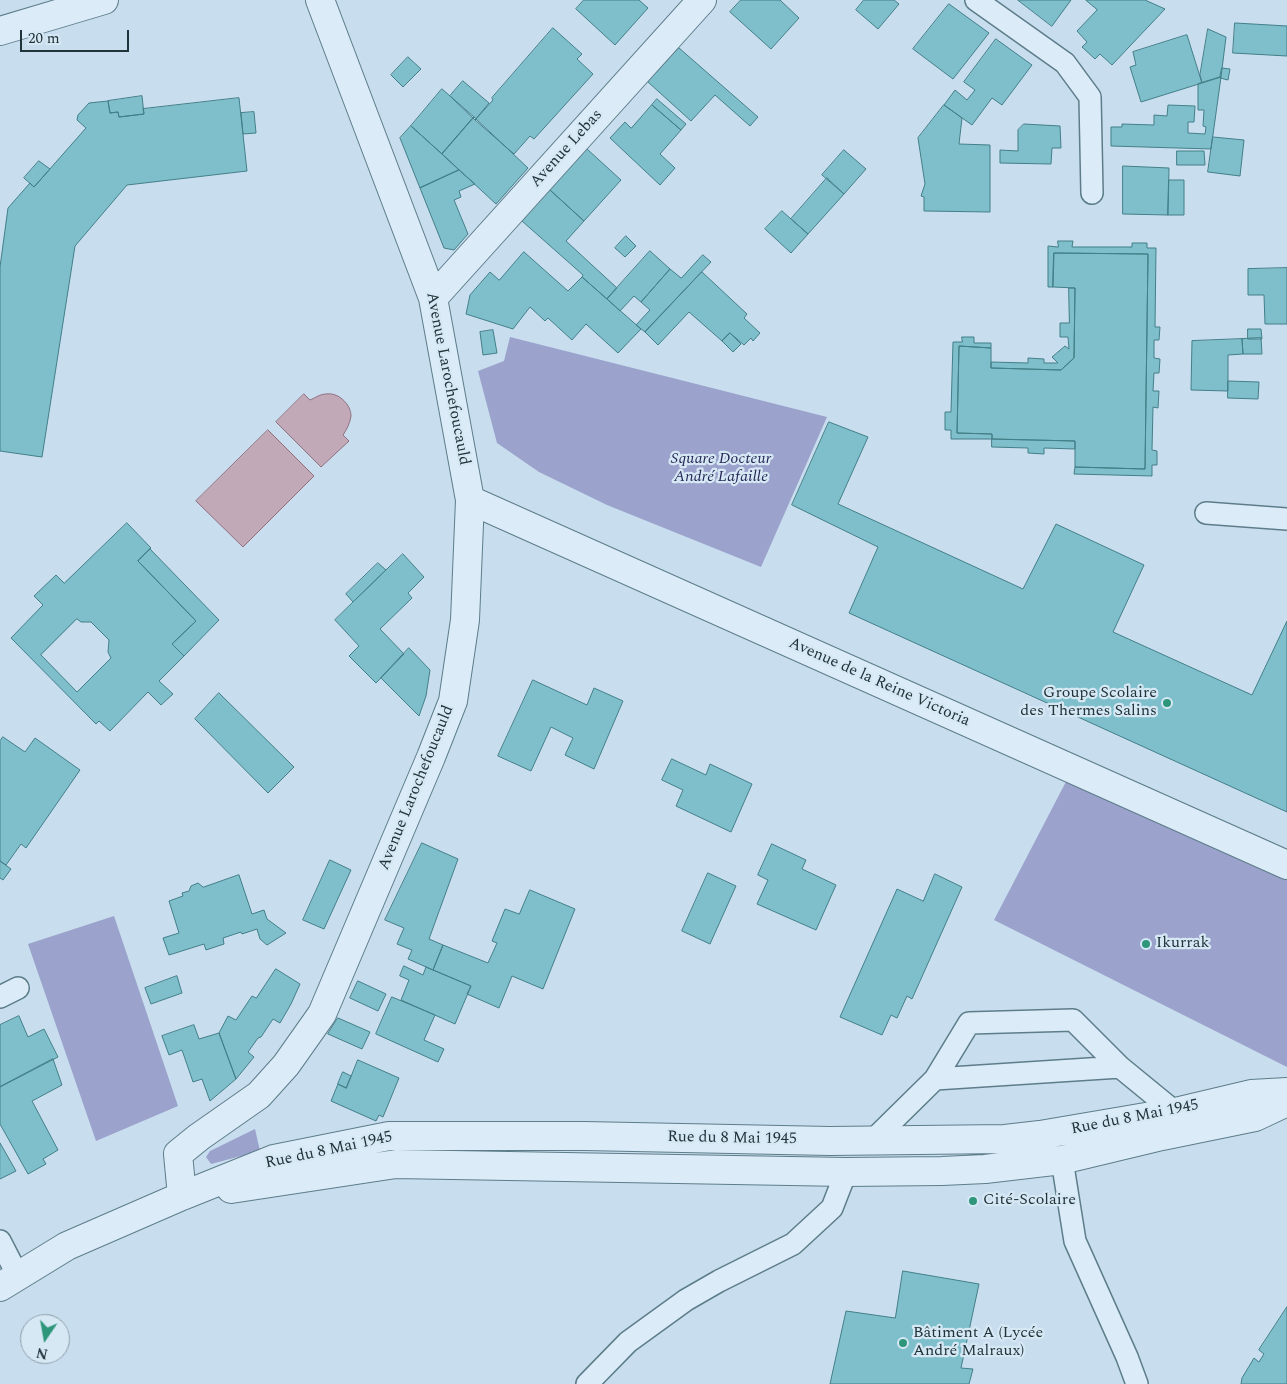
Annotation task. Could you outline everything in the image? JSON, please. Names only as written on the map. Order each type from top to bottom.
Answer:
[{"type":"street","points":[[0,30],[104,0]]},
{"type":"street","name":"Avenue Larochefoucauld","points":[[182,1196],[178,1154],[259,1095],[286,1064],[322,1014],[453,701],[465,620],[470,500],[433,298],[320,0]]},
{"type":"street","name":"Avenue Lebas","points":[[433,298],[702,0]]},
{"type":"street","name":"Avenue de la Reine Victoria","points":[[470,500],[1287,865]]},
{"type":"street","name":"Rue du 8 Mai 1945","points":[[9,1281],[67,1246],[182,1196],[274,1159],[389,1136],[584,1136],[872,1140],[1005,1138],[1040,1136],[1175,1112],[1251,1094],[1287,1092]]},
{"type":"street","name":"Rue du 8 Mai 1945","points":[[182,1196],[396,1164],[846,1172],[985,1169],[1062,1160],[1162,1136],[1255,1117],[1287,1102]]},
{"type":"lane","points":[[976,0],[1065,63],[1090,97],[1092,193]]},
{"type":"lane","points":[[1206,513],[1287,520]]},
{"type":"lane","points":[[872,1140],[935,1079],[969,1023],[1073,1020],[1120,1067],[1175,1112]]},
{"type":"lane","points":[[935,1079],[1120,1067]]},
{"type":"lane","points":[[1062,1160],[1075,1241],[1127,1357],[1137,1384]]},
{"type":"lane","points":[[587,1384],[628,1342],[686,1300],[719,1281],[793,1244],[832,1208],[846,1172]]},
{"type":"lane","points":[[0,1241],[9,1281]]},
{"type":"green space","name":"Square Docteur André Lafaille","points":[[510,337],[827,417],[761,567],[607,505],[539,472],[497,443],[478,371],[504,361]]},
{"type":"green space","points":[[1070,774],[1287,875],[1287,1067],[994,920]]},
{"type":"green space","points":[[114,916],[178,1106],[96,1141],[28,944]]},
{"type":"green space","points":[[255,1129],[260,1151],[211,1164],[206,1157],[210,1151]]},
{"type":"shaded area","points":[[304,394],[310,400],[324,394],[335,395],[349,407],[350,421],[343,435],[349,441],[321,467],[276,422]]},
{"type":"shaded area","points":[[268,430],[314,476],[243,547],[196,501]]},
{"type":"building","points":[[584,0],[639,0],[648,8],[615,45],[576,9]]},
{"type":"building","points":[[741,0],[780,0],[799,18],[771,49],[730,12]]},
{"type":"building","points":[[864,0],[894,0],[899,4],[878,29],[856,10]]},
{"type":"building","points":[[1018,0],[1071,0],[1052,26]]},
{"type":"building","points":[[1086,0],[1145,0],[1165,9],[1112,65],[1100,54],[1095,59],[1082,47],[1087,42],[1077,31],[1097,10]]},
{"type":"building","points":[[949,4],[989,33],[953,79],[913,49]]},
{"type":"building","points":[[1235,23],[1287,26],[1287,56],[1233,53]]},
{"type":"building","points":[[553,28],[582,54],[577,59],[593,74],[534,139],[530,136],[514,154],[475,120]]},
{"type":"building","points":[[1208,29],[1226,37],[1221,77],[1202,83],[1200,75]]},
{"type":"building","points":[[1187,35],[1202,83],[1141,102],[1130,67],[1136,65],[1133,52]]},
{"type":"building","points":[[996,39],[1032,65],[1002,105],[992,98],[972,125],[944,105],[955,90],[967,100],[975,90],[964,82]]},
{"type":"building","points":[[679,48],[758,117],[750,126],[715,95],[691,121],[648,82]]},
{"type":"building","points":[[408,57],[421,69],[403,87],[391,75]]},
{"type":"building","points":[[1222,68],[1230,69],[1228,80],[1220,78]]},
{"type":"building","points":[[1221,77],[1211,149],[1111,146],[1111,127],[1122,127],[1122,124],[1154,125],[1154,115],[1167,116],[1168,105],[1195,106],[1194,122],[1188,122],[1188,133],[1205,134],[1206,127],[1203,126],[1204,110],[1198,110],[1198,84]]},
{"type":"building","points":[[463,81],[489,103],[475,120],[450,96]]},
{"type":"building","points":[[442,89],[474,117],[442,154],[411,126]]},
{"type":"building","points":[[142,96],[144,114],[119,117],[118,112],[110,113],[108,101]]},
{"type":"building","points":[[239,98],[247,171],[127,185],[75,246],[42,457],[0,451],[0,267],[8,208],[30,183],[34,187],[86,128],[77,120],[78,115],[89,103],[108,101],[110,113],[118,112],[119,117],[144,114],[143,109]]},
{"type":"building","points":[[657,99],[686,124],[681,130],[652,105]]},
{"type":"building","points":[[652,105],[681,130],[660,154],[675,168],[660,185],[610,138],[625,122],[631,128]]},
{"type":"building","points":[[944,105],[962,118],[959,144],[990,145],[990,212],[924,211],[924,197],[921,196],[925,184],[918,138]]},
{"type":"building","points":[[254,112],[256,133],[243,134],[241,113]]},
{"type":"building","points":[[474,117],[528,168],[496,204],[442,154]]},
{"type":"building","points":[[1024,124],[1060,126],[1061,148],[1052,148],[1051,164],[1000,163],[1000,150],[1018,151],[1018,130]]},
{"type":"building","points":[[411,126],[459,170],[420,188],[400,138]]},
{"type":"building","points":[[1213,137],[1244,140],[1240,176],[1208,172]]},
{"type":"building","points":[[587,149],[621,180],[584,221],[550,190]]},
{"type":"building","points":[[844,150],[866,169],[844,194],[822,175]]},
{"type":"building","points":[[1177,151],[1204,151],[1205,165],[1177,165]]},
{"type":"building","points":[[39,161],[50,169],[34,187],[24,178]]},
{"type":"building","points":[[1123,166],[1169,168],[1168,215],[1123,214]]},
{"type":"building","points":[[459,170],[475,184],[459,191],[461,197],[454,200],[468,234],[454,250],[444,248],[420,188]]},
{"type":"building","points":[[827,178],[844,194],[808,234],[791,219]]},
{"type":"building","points":[[1169,180],[1184,180],[1184,215],[1168,215]]},
{"type":"building","points":[[550,190],[584,221],[566,241],[617,288],[607,299],[522,221]]},
{"type":"building","points":[[782,211],[808,234],[791,253],[765,229]]},
{"type":"building","points":[[626,236],[636,246],[625,257],[615,248]]},
{"type":"building","points":[[1058,241],[1073,241],[1072,247],[1132,247],[1132,243],[1147,243],[1147,248],[1156,248],[1155,327],[1160,327],[1159,340],[1154,340],[1154,358],[1160,359],[1159,373],[1154,373],[1153,391],[1159,391],[1158,408],[1153,407],[1152,450],[1157,451],[1157,465],[1152,465],[1152,476],[1074,474],[1075,467],[1145,469],[1148,254],[1054,253],[1053,287],[1048,287],[1048,246],[1058,247]]},
{"type":"building","points":[[650,251],[670,269],[641,302],[634,296],[620,311],[607,299]]},
{"type":"building","points":[[524,252],[568,291],[582,277],[641,329],[618,353],[586,324],[572,340],[548,318],[545,321],[530,307],[513,329],[466,314],[470,295],[490,272],[499,280]]},
{"type":"building","points":[[1054,253],[1148,254],[1145,469],[1075,467],[1075,441],[992,439],[992,434],[957,433],[959,346],[991,348],[991,368],[1061,370],[1074,358],[1075,288],[1053,287]]},
{"type":"building","points":[[703,255],[711,262],[645,332],[636,325],[650,310],[641,302],[670,269],[681,278]]},
{"type":"building","points":[[1287,268],[1287,324],[1265,324],[1264,295],[1248,295],[1248,269]]},
{"type":"building","points":[[702,272],[747,314],[744,318],[760,333],[753,341],[751,338],[744,345],[730,333],[722,341],[689,312],[658,345],[645,332]]},
{"type":"building","points":[[1069,288],[1075,288],[1074,358],[1061,370],[991,368],[991,362],[1028,363],[1028,358],[1044,359],[1044,363],[1058,363],[1052,357],[1065,346],[1069,349],[1068,337],[1060,337],[1060,323],[1069,323]]},
{"type":"building","points":[[1248,329],[1261,329],[1262,339],[1248,339]]},
{"type":"building","points":[[493,330],[497,353],[483,355],[480,332]]},
{"type":"building","points":[[730,333],[741,344],[733,352],[722,341]]},
{"type":"building","points":[[962,337],[974,337],[974,343],[991,343],[991,348],[959,346],[957,433],[992,434],[992,439],[951,439],[951,430],[945,430],[945,412],[951,412],[953,342],[962,342]]},
{"type":"building","points":[[1261,338],[1262,354],[1243,354],[1242,339]]},
{"type":"building","points":[[1242,339],[1243,354],[1228,355],[1228,391],[1191,390],[1192,341]]},
{"type":"building","points":[[1228,381],[1259,382],[1258,399],[1228,398]]},
{"type":"building","name":"Groupe Scolaire des Thermes Salins","points":[[829,422],[868,437],[838,504],[1023,589],[1056,524],[1144,565],[1113,632],[1252,695],[1287,621],[1287,812],[849,613],[878,547],[792,505]]},
{"type":"building","points":[[992,439],[1075,441],[1075,449],[1044,448],[1044,454],[1028,453],[1028,448],[992,447]]},
{"type":"building","points":[[127,523],[151,548],[138,561],[196,621],[172,644],[184,656],[159,681],[173,694],[161,705],[148,692],[110,731],[99,721],[96,724],[11,638],[43,605],[34,596],[56,575],[64,583]],"holes":[[[77,619],[81,622],[91,622],[109,640],[108,652],[111,658],[77,692],[41,655]]]},
{"type":"building","points":[[150,549],[219,620],[184,656],[172,644],[196,621],[138,561]]},
{"type":"building","points":[[403,554],[424,577],[408,593],[412,598],[380,629],[404,654],[376,683],[349,656],[359,646],[335,620]]},
{"type":"building","points":[[378,563],[386,570],[353,602],[346,594]]},
{"type":"building","points":[[409,648],[430,670],[426,696],[419,716],[381,678]]},
{"type":"building","points":[[533,680],[587,705],[594,688],[623,701],[594,769],[565,755],[573,738],[551,727],[531,771],[498,756]]},
{"type":"building","points":[[219,693],[294,767],[268,793],[195,719]]},
{"type":"building","points":[[3,737],[25,752],[35,738],[80,770],[26,848],[21,844],[6,865],[0,861],[0,741]]},
{"type":"building","points":[[672,759],[706,775],[710,764],[752,784],[731,832],[676,806],[683,790],[662,780]]},
{"type":"building","points":[[422,843],[458,859],[429,939],[443,945],[433,970],[408,959],[412,950],[397,944],[404,928],[385,920]]},
{"type":"building","points":[[772,844],[806,860],[802,869],[836,885],[816,930],[757,904],[768,880],[758,875]]},
{"type":"building","points":[[330,860],[351,870],[324,929],[303,920]]},
{"type":"building","points":[[0,861],[11,869],[3,880],[0,878]]},
{"type":"building","points":[[708,873],[736,886],[710,944],[682,931]]},
{"type":"building","points":[[935,874],[962,887],[912,999],[907,996],[897,1018],[891,1015],[882,1035],[840,1017],[897,889],[923,901]]},
{"type":"building","points":[[239,875],[252,914],[264,910],[267,919],[286,933],[267,945],[260,939],[257,929],[242,934],[241,932],[223,938],[224,944],[206,950],[204,944],[169,955],[163,938],[179,933],[169,901],[183,896],[182,893],[189,891],[191,886],[198,883],[203,887]]},
{"type":"building","points":[[530,890],[575,909],[543,989],[512,976],[499,1008],[467,994],[471,986],[433,970],[443,945],[488,963],[497,943],[492,941],[505,909],[519,914]]},
{"type":"building","points":[[404,966],[423,975],[426,967],[471,986],[455,1024],[401,1000],[409,980],[400,976]]},
{"type":"building","points":[[276,969],[300,984],[280,1023],[273,1019],[261,1037],[258,1038],[248,1052],[254,1057],[236,1079],[219,1033],[228,1016],[236,1020],[252,996],[256,998]]},
{"type":"building","points":[[177,976],[182,993],[151,1004],[145,988]]},
{"type":"building","points":[[358,981],[386,994],[378,1011],[350,998]]},
{"type":"building","points":[[392,997],[435,1015],[424,1040],[444,1049],[438,1062],[376,1034]]},
{"type":"building","points":[[19,1016],[28,1037],[44,1029],[58,1057],[0,1087],[0,1025]]},
{"type":"building","points":[[338,1018],[370,1032],[362,1049],[328,1034]]},
{"type":"building","points":[[194,1025],[199,1039],[219,1033],[236,1079],[210,1101],[202,1079],[193,1082],[182,1050],[169,1055],[162,1036]]},
{"type":"building","points":[[53,1059],[62,1085],[32,1101],[58,1150],[43,1159],[46,1164],[28,1174],[0,1124],[0,1087]]},
{"type":"building","points":[[358,1060],[399,1078],[383,1117],[379,1115],[376,1121],[331,1101],[338,1084],[346,1088]]},
{"type":"building","points":[[343,1072],[351,1076],[346,1088],[338,1084]]},
{"type":"building","points":[[0,1143],[16,1171],[0,1179]]},
{"type":"building","name":"Bâtiment A (Lycée André Malraux)","points":[[903,1271],[979,1284],[961,1368],[973,1369],[969,1384],[830,1384],[846,1311],[895,1318]]},
{"type":"building","points":[[1287,1307],[1287,1384],[1241,1384],[1242,1378],[1254,1358],[1259,1362],[1264,1354],[1259,1350]]},
{"type":"place","name":"Groupe Scolaire des Thermes Salins","points":[[1167,703]]},
{"type":"place","name":"Ikurrak","points":[[1146,944]]},
{"type":"place","name":"Cité-Scolaire","points":[[973,1201]]},
{"type":"place","name":"Bâtiment A (Lycée André Malraux)","points":[[903,1343]]}]
